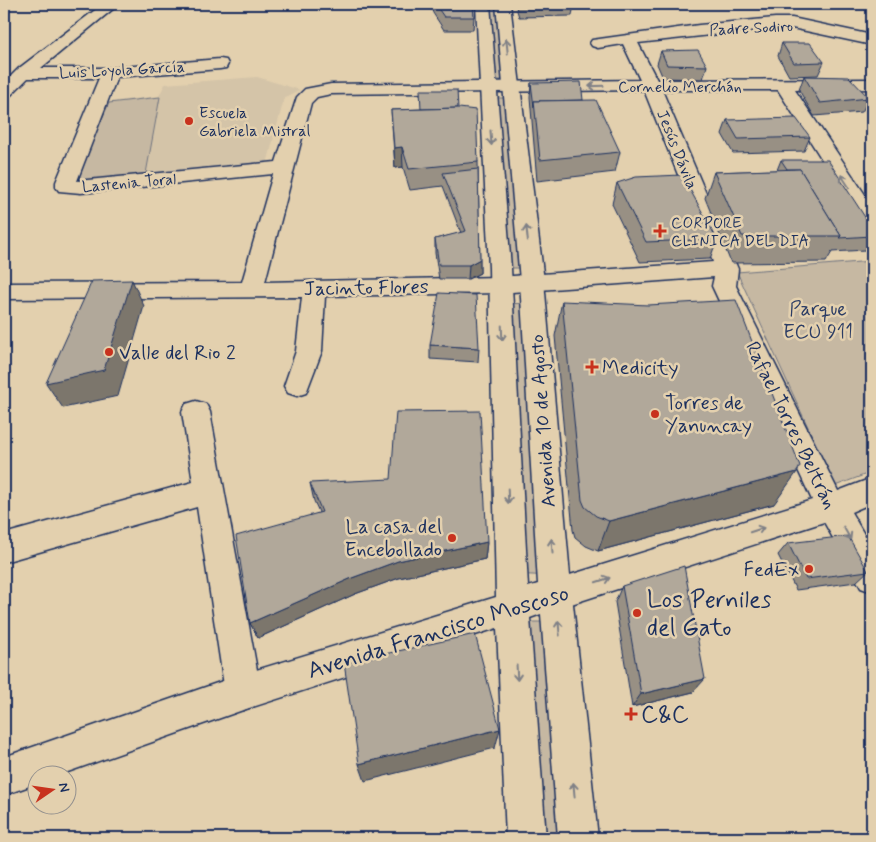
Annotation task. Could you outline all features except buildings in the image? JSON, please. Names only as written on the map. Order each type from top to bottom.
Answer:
[{"type":"street","points":[[4,92],[24,73],[112,4]]},
{"type":"street","name":"Avenida 10 de Agosto","points":[[483,4],[500,284],[513,607],[526,838]]},
{"type":"street","name":"Avenida 10 de Agosto","points":[[503,4],[532,281],[556,594],[578,838]]},
{"type":"street","name":"Padre Sodiro","points":[[598,43],[698,30],[775,23],[792,23],[872,40]]},
{"type":"street","points":[[628,40],[651,85]]},
{"type":"street","name":"Luis Loyola García","points":[[24,73],[110,72],[220,64]]},
{"type":"street","name":"Lastenia Toral","points":[[110,72],[66,186],[81,187],[285,167]]},
{"type":"street","name":"Cornelio Merchán","points":[[251,290],[303,101],[311,93],[331,89],[512,89],[651,85],[784,86],[872,84]]},
{"type":"street","name":"Jesús Dávila","points":[[651,85],[727,269]]},
{"type":"street","points":[[784,86],[872,221]]},
{"type":"street","name":"Jacinto Flores","points":[[4,291],[251,290],[500,284],[727,269]]},
{"type":"street","name":"Rafael Torres Beltrán","points":[[727,269],[724,286],[831,507],[872,577]]},
{"type":"street","points":[[297,386],[309,351],[314,288]]},
{"type":"street","points":[[196,412],[243,692]]},
{"type":"street","name":"Avenida Francisco Moscoso","points":[[4,776],[243,692],[831,507],[872,490]]},
{"type":"street","points":[[4,548],[208,491]]},
{"type":"shaded area","name":"Escuela Gabriela Mistral","points":[[257,77],[300,90],[284,99],[267,164],[145,177],[73,179],[109,102],[159,96],[165,84]]},
{"type":"green space","points":[[483,4],[503,4],[511,80],[487,80]]},
{"type":"green space","points":[[160,97],[145,179],[87,183],[74,181],[109,103]]},
{"type":"green space","points":[[488,98],[512,98],[531,268],[500,268]]},
{"type":"green space","name":"Parque ECU 911","points":[[872,261],[872,472],[835,486],[737,272]]},
{"type":"green space","points":[[501,303],[533,304],[554,576],[511,574]]},
{"type":"green space","points":[[514,622],[558,622],[578,838],[526,838]]},
{"type":"place","name":"Escuela Gabriela Mistral","points":[[189,121]]},
{"type":"place","name":"CORPORE CLINICA DEL DIA","points":[[660,231]]},
{"type":"place","name":"Valle del Rio 2","points":[[109,352]]},
{"type":"place","name":"Medicity","points":[[592,367]]},
{"type":"place","name":"Torres de Yanuncay","points":[[655,414]]},
{"type":"place","name":"La casa del Encebollado","points":[[452,538]]},
{"type":"place","name":"FedEx","points":[[809,569]]},
{"type":"place","name":"Los Perniles del Gato","points":[[637,613]]},
{"type":"place","name":"C&C","points":[[631,714]]}]
